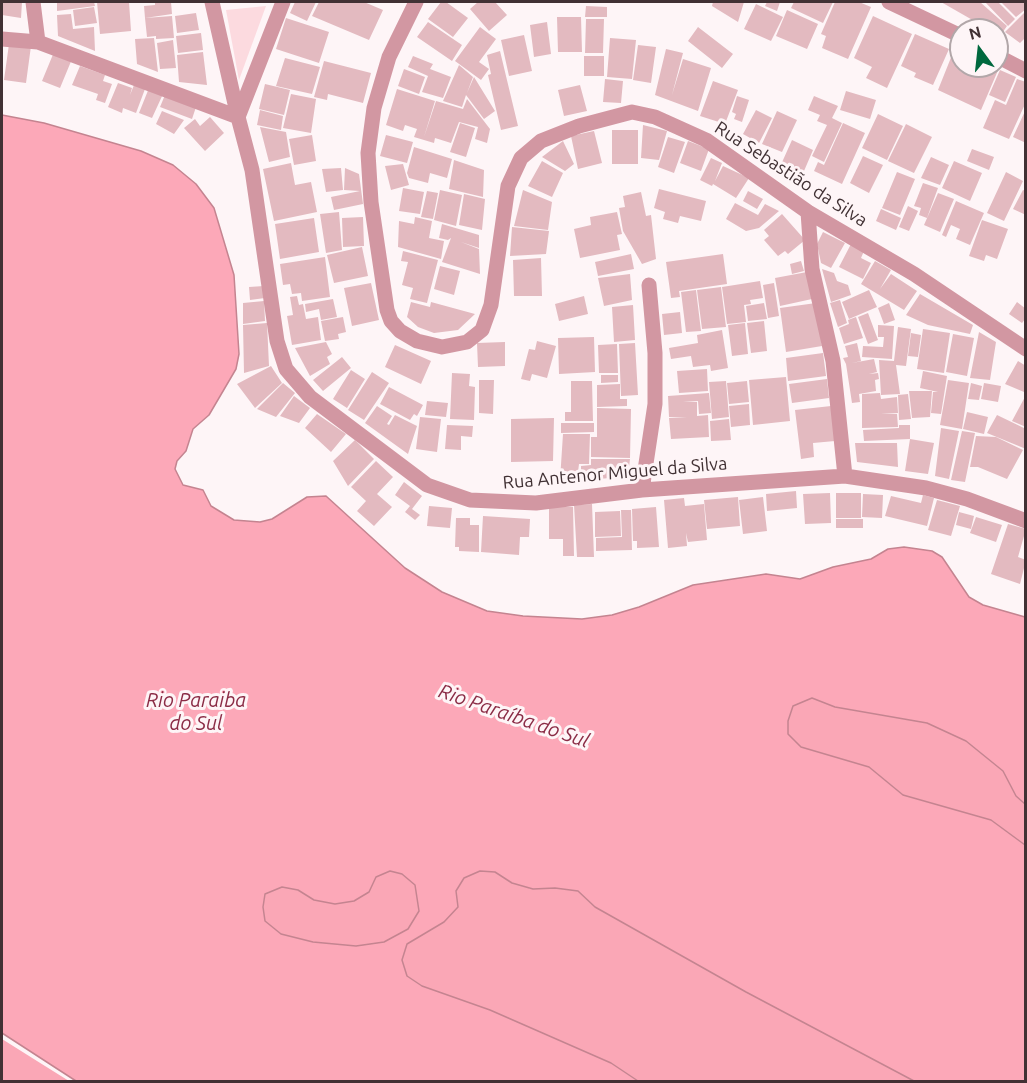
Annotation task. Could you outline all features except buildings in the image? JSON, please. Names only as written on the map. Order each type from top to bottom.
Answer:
[{"type":"street","points":[[33,2],[38,42]]},
{"type":"street","name":"Rua Antenor Miguel da Silva","points":[[212,2],[252,170],[280,354],[293,379],[310,397],[418,479],[445,493],[462,498],[498,503],[536,503],[642,490],[844,476],[926,488],[967,499],[1026,521]]},
{"type":"street","points":[[2,39],[38,42],[238,117],[283,2]]},
{"type":"street","name":"Rua Sebastião da Silva","points":[[416,2],[389,57],[374,108],[368,153],[371,202],[387,310],[391,321],[400,331],[417,342],[442,347],[467,342],[482,330],[491,305],[508,186],[521,158],[541,141],[579,126],[632,112],[655,117],[706,140],[807,212],[914,274],[1026,349]]},
{"type":"street","points":[[889,2],[949,30]]},
{"type":"street","points":[[1009,62],[1026,71]]},
{"type":"street","points":[[807,212],[812,269],[824,315],[839,408],[844,476]]},
{"type":"street","points":[[642,490],[655,404],[655,353],[649,285]]},
{"type":"shaded area","points":[[266,6],[239,80],[226,10]]},
{"type":"shaded area","points":[[812,698],[835,707],[927,723],[966,741],[1003,771],[1016,796],[1025,804],[1025,845],[991,820],[903,795],[869,767],[801,747],[788,734],[788,721],[793,706]]},
{"type":"shaded area","points":[[390,871],[402,874],[415,885],[419,911],[408,929],[384,942],[356,946],[313,942],[281,934],[265,921],[263,907],[265,894],[282,887],[298,890],[314,900],[369,892],[375,877]]},
{"type":"shaded area","points":[[480,871],[495,872],[512,883],[532,889],[555,888],[578,891],[595,907],[746,992],[914,1081],[638,1081],[611,1063],[490,1010],[422,986],[407,976],[402,960],[407,944],[422,933],[463,878]]},
{"type":"shaded area","points":[[2,1039],[37,1061],[69,1081],[2,1081]]},
{"type":"water","name":"Rio Paraiba do Sul","points":[[2,115],[44,123],[141,151],[173,165],[196,184],[214,208],[234,275],[239,354],[236,369],[209,415],[193,429],[186,451],[177,461],[175,469],[183,485],[203,490],[211,506],[234,520],[260,522],[272,519],[307,497],[326,496],[405,568],[442,592],[487,611],[523,616],[582,619],[612,615],[639,607],[693,585],[766,574],[800,579],[833,567],[871,559],[888,549],[904,547],[932,551],[942,557],[969,597],[983,605],[1025,617],[1025,804],[1016,796],[1003,771],[966,741],[927,723],[835,707],[812,698],[793,706],[788,721],[788,734],[801,747],[869,767],[903,795],[991,820],[1025,845],[1025,1081],[914,1081],[746,992],[595,907],[578,891],[555,888],[533,889],[512,883],[495,872],[480,871],[464,878],[456,891],[458,907],[444,922],[407,944],[402,960],[407,976],[422,986],[490,1010],[611,1063],[638,1081],[76,1081],[2,1033]],"holes":[[[390,871],[402,874],[415,885],[419,911],[408,929],[384,942],[356,946],[313,942],[281,934],[265,921],[263,907],[265,894],[282,887],[298,890],[314,900],[335,904],[354,901],[369,892],[376,877]]]},
{"type":"water label","name":"Rio Paraíba do Sul","points":[[514,716]]}]
